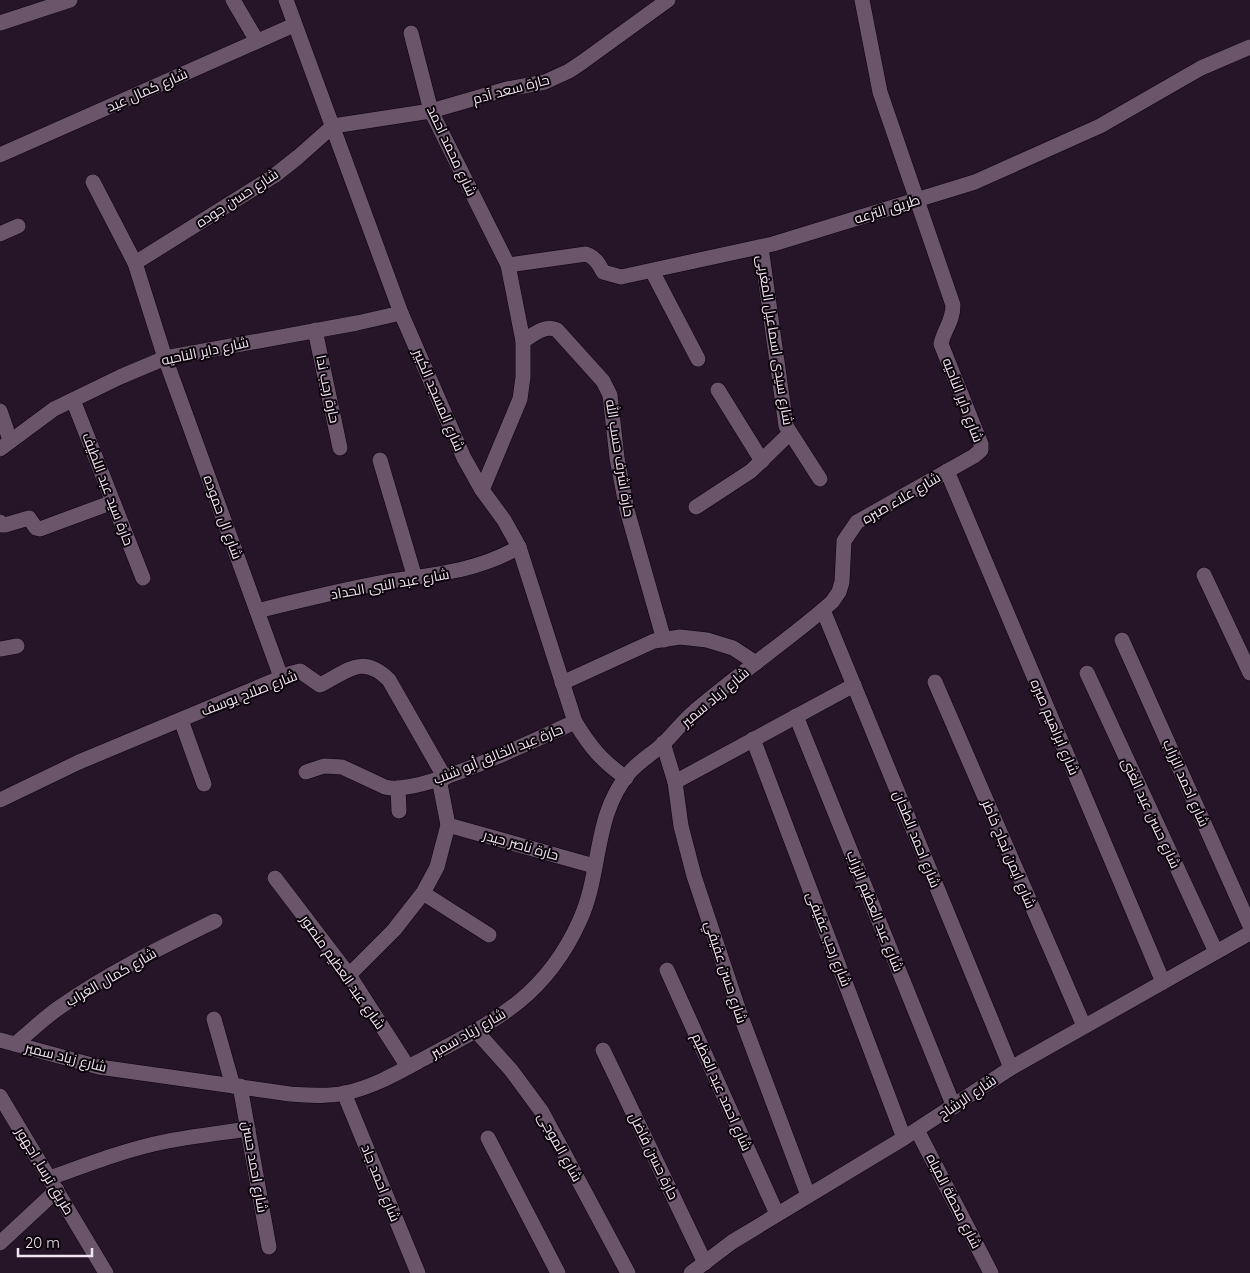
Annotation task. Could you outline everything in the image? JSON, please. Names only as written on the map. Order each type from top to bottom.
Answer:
[{"type":"street","points":[[0,23],[70,0]]},
{"type":"street","points":[[233,0],[257,41]]},
{"type":"street","name":"شارع المسجد الكبير","points":[[286,0],[401,312],[464,458],[482,490],[504,520],[519,547],[575,722],[588,744],[606,763],[626,778]]},
{"type":"street","name":"حارة سعد آدم","points":[[333,126],[431,111],[507,89],[545,82],[569,71],[668,0]]},
{"type":"street","points":[[862,0],[880,92],[917,200]]},
{"type":"street","name":"شارع كمال عيد","points":[[0,155],[294,25]]},
{"type":"street","name":"شارع محمد احمد","points":[[411,33],[431,111],[508,265],[523,341],[523,377],[520,399],[482,490]]},
{"type":"street","name":"طريق الترعه","points":[[508,265],[586,254],[597,261],[603,272],[612,276],[622,277],[761,247],[975,182],[1100,126],[1201,68],[1250,47]]},
{"type":"street","name":"شارع حسن جوده","points":[[136,263],[274,176],[333,126]]},
{"type":"street","name":"شارع ال حموده","points":[[93,182],[136,263],[165,358],[281,677]]},
{"type":"street","name":"شارع داير الناحيه","points":[[917,200],[953,305],[952,319],[942,337],[941,344],[981,444],[981,450],[974,456]]},
{"type":"street","points":[[0,234],[18,226]]},
{"type":"street","name":"شارع سيدى اسماعيل المغربى","points":[[761,247],[786,426],[820,479]]},
{"type":"street","points":[[652,271],[698,359]]},
{"type":"street","name":"شارع داير الناحيه","points":[[5,445],[54,409],[120,376],[165,358],[358,323],[401,312]]},
{"type":"street","name":"حارة اشرف حسب الله","points":[[523,341],[546,328],[551,327],[557,330],[603,381],[610,395],[617,458],[627,510],[664,640]]},
{"type":"street","name":"حارة رجب ندا","points":[[315,330],[340,448]]},
{"type":"street","points":[[718,390],[762,461]]},
{"type":"street","name":"حارة سيد عبد اللطيف","points":[[73,400],[143,578]]},
{"type":"street","points":[[0,410],[5,445]]},
{"type":"street","name":"شارع سيدى اسماعيل المغربى","points":[[696,507],[751,471],[790,433]]},
{"type":"street","name":"شارع علاء صبره","points":[[756,663],[823,610],[840,592],[844,541],[857,522],[974,456]]},
{"type":"street","points":[[380,460],[415,578]]},
{"type":"street","name":"شارع ابراهيم صبره","points":[[947,471],[1163,982]]},
{"type":"street","points":[[0,522],[2,525],[5,525],[29,518],[40,529],[113,502]]},
{"type":"street","name":"شارع عبد النبى الحداد","points":[[257,611],[392,581],[454,572],[480,565],[519,547]]},
{"type":"street","points":[[1204,575],[1250,673]]},
{"type":"street","name":"شارع احمد الطحان","points":[[823,610],[1011,1068]]},
{"type":"street","points":[[562,683],[654,641],[680,637],[707,640],[733,648],[756,663]]},
{"type":"street","name":"شارع احمد الزراب","points":[[1122,640],[1250,926]]},
{"type":"street","points":[[0,649],[16,646]]},
{"type":"street","name":"شارع زياد سمير","points":[[0,1040],[99,1067],[290,1094],[344,1093],[376,1084],[496,1019],[523,1000],[552,969],[566,948],[581,918],[602,831],[612,800],[629,773],[664,743],[693,712],[756,663]]},
{"type":"street","name":"شارع صلاح يوسف","points":[[0,800],[78,762],[281,677],[300,671],[320,685],[347,669],[366,666],[383,674],[389,680],[442,778]]},
{"type":"street","name":"شارع حسن عبد الغنى","points":[[1087,673],[1216,952]]},
{"type":"street","name":"شارع ايمن نجاح خاطر","points":[[935,682],[1084,1026]]},
{"type":"street","points":[[675,782],[854,685]]},
{"type":"street","name":"شارع عبد العظيم الزراب","points":[[796,716],[954,1107]]},
{"type":"street","points":[[181,720],[204,784]]},
{"type":"street","name":"حارة عبد الخالق أبو شنب","points":[[306,772],[324,766],[342,767],[385,787],[398,788],[442,778],[575,722]]},
{"type":"street","name":"شارع رجب عفيفى","points":[[754,739],[904,1138]]},
{"type":"street","name":"شارع حسن عفيفي","points":[[664,743],[675,782],[681,826],[694,876],[740,1014],[808,1195]]},
{"type":"street","points":[[349,975],[394,930],[423,893],[437,867],[448,825],[442,778]]},
{"type":"street","points":[[398,788],[399,811]]},
{"type":"street","name":"حارة ناصر حيدر","points":[[448,825],[594,866]]},
{"type":"street","name":"شارع عبد العظيم منصور","points":[[276,878],[349,975],[408,1067]]},
{"type":"street","points":[[423,893],[489,935]]},
{"type":"street","name":"شارع كمال الغراب","points":[[15,1044],[59,1008],[94,985],[215,921]]},
{"type":"street","name":"شارع الرشاح","points":[[691,1273],[732,1242],[954,1107],[1011,1068],[1250,933]]},
{"type":"street","name":"شارع احمد عبد العظيم","points":[[667,970],[777,1214]]},
{"type":"street","name":"شارع احمد حسن","points":[[214,1019],[248,1129],[269,1247]]},
{"type":"street","name":"شارع الموجى","points":[[476,1031],[511,1070],[542,1112],[628,1273]]},
{"type":"street","name":"حارة حسن فاضل","points":[[603,1050],[705,1263]]},
{"type":"street","name":"شارع احمد جاد","points":[[344,1093],[418,1273]]},
{"type":"street","name":"طريق ترسا, اجهور","points":[[0,1096],[106,1273]]},
{"type":"street","points":[[0,1243],[53,1184],[110,1156],[168,1141],[248,1129]]},
{"type":"street","name":"شارع محطة المياه","points":[[917,1130],[990,1273]]},
{"type":"street","points":[[488,1138],[558,1273]]}]
